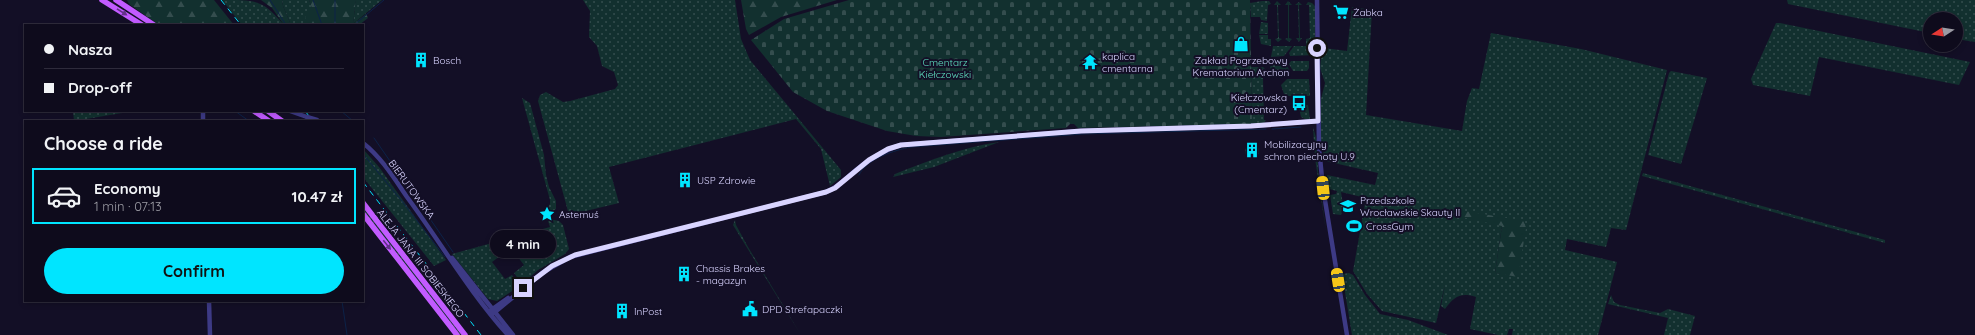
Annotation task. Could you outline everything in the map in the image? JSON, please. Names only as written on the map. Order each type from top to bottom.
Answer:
[{"type":"main road","points":[[102,0],[140,24]]},
{"type":"main road","points":[[116,0],[152,24]]},
{"type":"main road","points":[[256,112],[268,120]]},
{"type":"main road","points":[[269,112],[281,120]]},
{"type":"main road","name":"ALEJA JANA III SOBIESKIEGO","points":[[364,204],[465,335]]},
{"type":"main road","name":"ALEJA JANA III SOBIESKIEGO","points":[[364,215],[457,335]]},
{"type":"street","points":[[1317,0],[1318,121],[1323,188],[1347,335]]},
{"type":"street","points":[[293,112],[315,120]]},
{"type":"street","points":[[492,311],[542,273],[575,255],[830,191],[869,160],[888,149],[901,145],[1081,131],[1251,126],[1318,121]]},
{"type":"street","name":"BIERUTOWSKA","points":[[364,143],[385,167],[444,249],[492,311],[513,335]]},
{"type":"street","points":[[209,302],[210,335]]},
{"type":"street","name":"BIERUTOWSKA","points":[[492,311],[508,335]]},
{"type":"green space","points":[[127,0],[214,0],[233,24],[158,24],[129,4]]},
{"type":"green space","points":[[222,0],[244,0],[258,3],[270,11],[283,24],[241,24]]},
{"type":"green space","points":[[261,0],[282,0],[291,24],[283,24],[272,8]]},
{"type":"green space","points":[[282,0],[309,0],[319,24],[291,24]]},
{"type":"green space","points":[[309,0],[355,0],[354,23],[366,14],[368,18],[360,24],[306,24],[305,15],[312,8]]},
{"type":"green space","points":[[355,0],[382,0],[354,23]]},
{"type":"green space","points":[[583,0],[735,0],[741,39],[750,60],[841,170],[841,177],[830,186],[821,149],[796,119],[609,167],[619,203],[569,215],[538,101],[540,95],[546,92],[563,102],[615,89],[618,85],[614,72],[602,66],[597,46],[589,37],[590,11]]},
{"type":"green space","points":[[741,0],[837,0],[781,17],[749,35],[746,29]]},
{"type":"green space","name":"Cmentarz Kiełczowski","points":[[849,0],[1250,0],[1252,124],[1078,128],[1074,124],[1070,124],[1066,128],[941,137],[916,136],[887,131],[827,111],[793,92],[751,40],[784,19]]},
{"type":"green space","points":[[1787,0],[1975,0],[1975,42],[1963,40],[1963,12],[1923,12],[1923,32],[1788,4]]},
{"type":"green space","points":[[1269,1],[1271,4],[1268,5],[1267,21],[1261,20],[1260,17],[1251,17],[1250,3]]},
{"type":"green space","points":[[1277,1],[1281,5],[1278,5],[1279,38],[1282,39],[1278,42],[1275,39],[1278,38],[1277,5],[1274,5]]},
{"type":"green space","points":[[1288,1],[1292,5],[1289,5],[1289,38],[1292,39],[1289,42],[1285,39],[1288,38],[1288,5],[1285,5]]},
{"type":"green space","points":[[1299,2],[1302,5],[1299,5],[1300,38],[1302,38],[1299,42],[1296,38],[1299,38],[1298,5],[1295,5]]},
{"type":"green space","points":[[1308,2],[1315,6],[1315,55],[1290,56],[1289,53],[1294,46],[1306,46],[1306,39],[1310,38],[1309,5],[1306,5]]},
{"type":"green space","points":[[1352,7],[1372,10],[1366,115],[1462,131],[1467,101],[1472,88],[1479,89],[1491,33],[1581,49],[1667,70],[1626,230],[1611,228],[1606,247],[1567,239],[1565,250],[1617,262],[1598,335],[1512,335],[1513,329],[1509,329],[1507,335],[1498,335],[1470,329],[1476,297],[1462,295],[1451,301],[1445,309],[1441,306],[1445,285],[1436,323],[1382,311],[1367,294],[1353,271],[1366,198],[1341,192],[1343,205],[1341,215],[1333,214],[1330,195],[1336,194],[1337,191],[1329,189],[1327,175],[1375,185],[1378,173],[1325,161],[1321,141],[1321,99],[1325,83],[1320,68],[1321,58],[1324,48],[1347,51]],"holes":[[[1502,226],[1506,274],[1495,273]]]},
{"type":"green space","points":[[1261,22],[1268,23],[1268,34],[1259,34]]},
{"type":"green space","points":[[1776,23],[1970,62],[1959,85],[1819,57],[1810,96],[1753,85],[1751,79]]},
{"type":"green space","points":[[1259,35],[1268,35],[1268,39],[1271,39],[1271,46],[1261,44]]},
{"type":"green space","points":[[1273,46],[1292,46],[1284,56],[1271,57]]},
{"type":"green space","points":[[1272,61],[1284,61],[1290,71],[1273,71],[1270,68]]},
{"type":"green space","points":[[1291,61],[1309,61],[1309,68],[1307,71],[1293,71],[1289,64]]},
{"type":"green space","points":[[1251,67],[1263,67],[1266,70],[1266,77],[1263,78],[1264,120],[1266,120],[1264,123],[1252,124]]},
{"type":"green space","points":[[1671,71],[1707,78],[1681,164],[1648,155],[1669,73]]},
{"type":"green space","points":[[1287,79],[1309,79],[1310,96],[1288,96],[1284,94],[1281,85]]},
{"type":"green space","points":[[522,98],[530,103],[544,155],[549,187],[556,201],[556,209],[547,215],[544,214],[544,212],[550,204],[550,200]]},
{"type":"green space","points":[[1296,104],[1308,105],[1310,119],[1301,117],[1299,107],[1293,106]]},
{"type":"green space","points":[[73,112],[128,112],[80,120],[74,120]]},
{"type":"green space","points":[[1313,127],[1317,141],[1318,171],[1326,231],[1315,158]]},
{"type":"green space","points":[[999,142],[934,167],[893,177],[895,174],[946,155],[972,147]]},
{"type":"green space","points":[[1252,144],[1257,146],[1259,151],[1257,156],[1252,158],[1247,156],[1245,151],[1247,146]]},
{"type":"green space","points":[[364,150],[379,167],[446,260],[434,266],[364,178]]},
{"type":"green space","points":[[1643,173],[1885,240],[1885,243],[1642,176]]},
{"type":"green space","points":[[364,207],[462,335],[460,335],[364,211]]},
{"type":"green space","points":[[1465,211],[1524,221],[1526,228],[1518,277],[1495,273],[1502,226],[1457,216]]},
{"type":"green space","points":[[735,220],[736,225],[748,247],[801,335],[733,225]]},
{"type":"green space","points":[[548,221],[559,221],[563,225],[569,249],[565,254],[538,270],[522,284],[514,273],[524,265],[511,248],[492,262],[505,279],[512,275],[520,286],[497,301],[488,299],[452,254],[550,227]]},
{"type":"green space","points":[[1349,273],[1353,275],[1365,295],[1380,314],[1408,320],[1448,335],[1352,335],[1342,274]]},
{"type":"green space","points":[[1611,295],[1614,302],[1620,305],[1660,313],[1668,309],[1695,316],[1690,335],[1664,335],[1668,318],[1608,304]]},
{"type":"waterway","points":[[270,0],[285,24]]},
{"type":"waterway","points":[[313,0],[322,24]]},
{"type":"waterway","points":[[335,0],[335,24]]},
{"type":"waterway","points":[[355,24],[384,0]]},
{"type":"waterway","points":[[236,112],[248,120]]},
{"type":"waterway","points":[[342,112],[352,120]]},
{"type":"waterway","points":[[1272,129],[1301,127]]},
{"type":"waterway","points":[[859,175],[863,169],[874,160],[897,150],[911,147],[1083,134],[1266,129]]},
{"type":"waterway","points":[[374,138],[453,252]]},
{"type":"waterway","points":[[364,155],[445,257]]},
{"type":"waterway","points":[[342,302],[347,335]]},
{"type":"railway","points":[[221,0],[240,24]]},
{"type":"railway","points":[[306,112],[312,120]]},
{"type":"railway","points":[[364,183],[481,335]]},
{"type":"place","name":"Żabka","points":[[1341,12]]},
{"type":"place","name":"Zakład Pogrzebowy Krematorium Archon","points":[[1241,44]]},
{"type":"place","name":"Bosch","points":[[421,60]]},
{"type":"place","name":"kaplica cmentarna","points":[[1090,62]]},
{"type":"place","name":"Kiełczowska (Cmentarz)","points":[[1299,103]]},
{"type":"place","name":"Mobilizacyjny schron piechoty U.9","points":[[1252,150]]},
{"type":"place","name":"USP Zdrowie","points":[[685,180]]},
{"type":"place","name":"Przedszkole Wrocławskie Skauty II","points":[[1348,206]]},
{"type":"place","name":"Astemuś","points":[[547,214]]},
{"type":"place","name":"CrossGym","points":[[1354,226]]},
{"type":"place","name":"Chassis Brakes - magazyn","points":[[684,274]]},
{"type":"place","name":"DPD Strefapaczki","points":[[750,309]]},
{"type":"place","name":"InPost","points":[[622,311]]},
{"type":"route","points":[[523,288],[552,266],[575,255],[830,191],[879,153],[901,145],[1081,131],[1207,128],[1318,121],[1317,48]]}]
